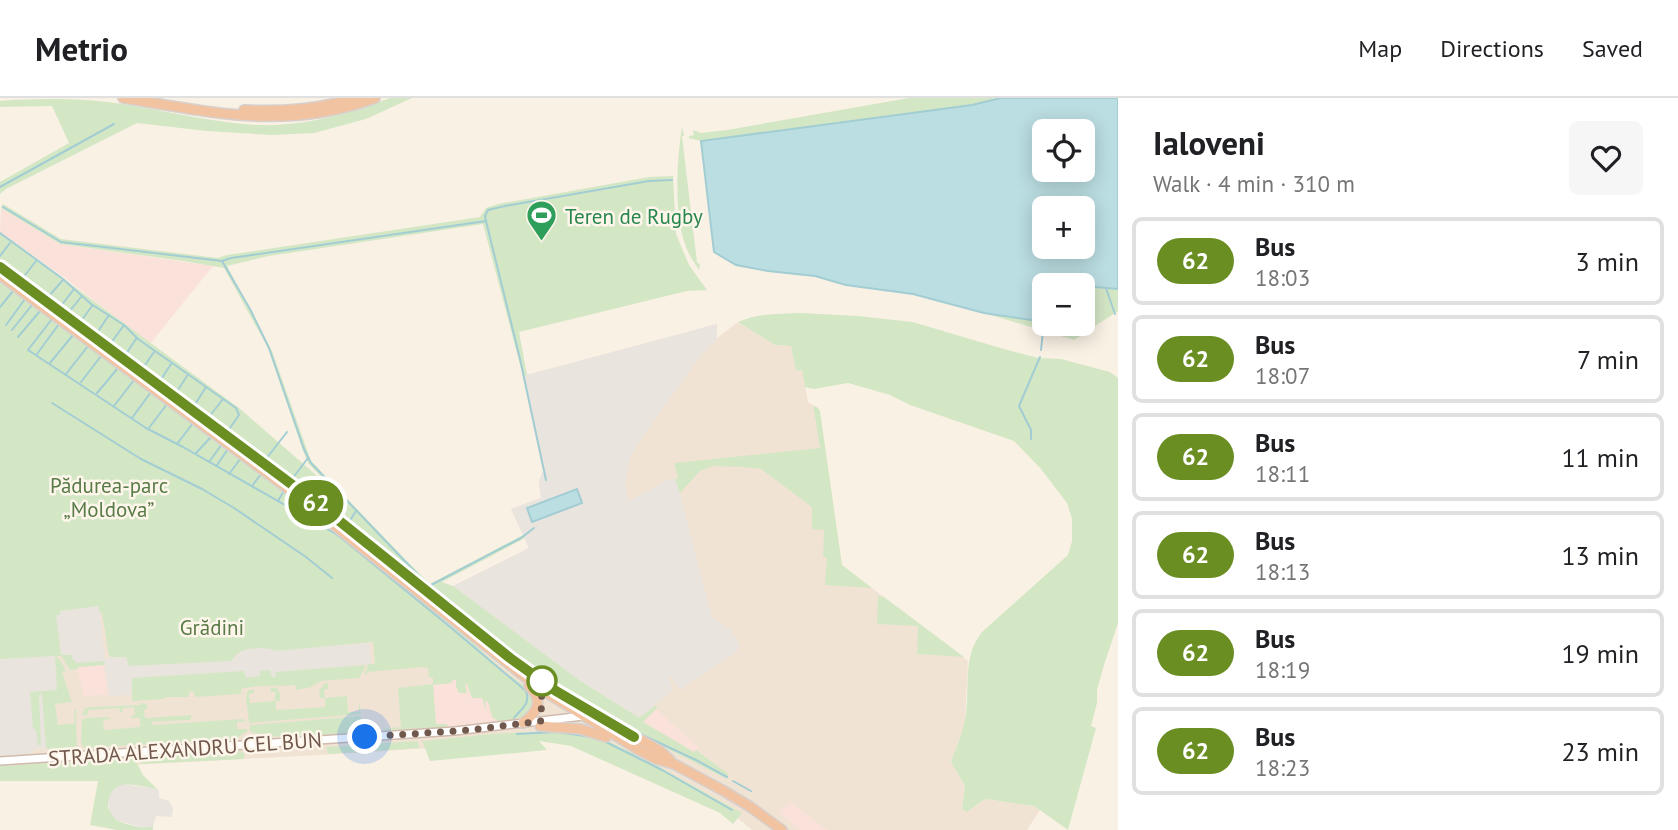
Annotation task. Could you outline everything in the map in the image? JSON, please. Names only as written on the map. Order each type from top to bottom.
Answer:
[{"type":"highway","points":[[123,98],[259,117],[317,114],[375,98]]},
{"type":"highway","points":[[162,98],[228,108],[277,111],[317,107],[356,98]]},
{"type":"highway","points":[[0,260],[19,281]]},
{"type":"highway","points":[[0,267],[322,507],[530,676],[583,715]]},
{"type":"highway","points":[[0,275],[286,487],[538,688],[583,715],[592,717],[632,739],[656,759],[674,764],[745,804],[782,830]]},
{"type":"highway","points":[[438,608],[469,638],[534,690],[538,699],[537,708],[523,723]]},
{"type":"highway","points":[[510,658],[637,743]]},
{"type":"highway","points":[[578,705],[582,708],[583,715]]},
{"type":"highway","points":[[540,726],[588,730],[628,747],[637,743]]},
{"type":"main road","name":"STRADA ALEXANDRU CEL BUN","points":[[0,761],[496,727],[583,715]]},
{"type":"main road","name":"STRADA ALEXANDRU CEL BUN","points":[[496,727],[502,729],[577,721],[583,715]]},
{"type":"shaded area","points":[[1,208],[60,244],[213,266],[150,344],[0,232]]},
{"type":"shaded area","points":[[0,253],[439,593],[529,548],[511,509],[541,498],[539,481],[543,471],[523,376],[717,324],[717,338],[738,322],[775,345],[791,346],[796,371],[802,370],[808,402],[813,405],[835,560],[968,661],[965,723],[951,762],[965,786],[962,809],[967,812],[985,799],[1034,806],[1040,810],[1027,830],[752,830],[728,810],[565,738],[373,752],[0,772]]},
{"type":"shaded area","points":[[717,324],[717,339],[698,359],[637,445],[629,461],[625,484],[629,501],[670,479],[676,480],[712,617],[724,625],[725,629],[729,627],[740,646],[735,653],[721,662],[722,664],[692,680],[682,690],[672,677],[669,678],[673,690],[639,717],[579,680],[453,586],[529,548],[511,509],[541,498],[539,481],[543,471],[523,376]]},
{"type":"shaded area","points":[[99,606],[105,660],[126,657],[130,666],[231,661],[243,650],[272,648],[277,651],[369,643],[371,664],[276,672],[276,677],[271,678],[270,671],[260,676],[245,678],[245,671],[132,678],[131,695],[109,696],[104,663],[76,663],[61,656],[56,615],[59,611]]},
{"type":"shaded area","points":[[55,656],[58,725],[51,749],[35,749],[29,754],[0,756],[0,659]]},
{"type":"shaded area","points":[[104,665],[108,694],[84,697],[77,667]]},
{"type":"shaded area","points":[[452,680],[466,680],[488,701],[492,717],[498,721],[447,727],[447,724],[436,725],[433,684],[452,683]]},
{"type":"shaded area","points":[[656,709],[698,747],[694,752],[642,721]]},
{"type":"shaded area","points":[[124,784],[157,789],[159,798],[169,801],[173,809],[172,817],[156,816],[153,826],[149,828],[116,820],[109,811],[108,799],[112,790]]},
{"type":"shaded area","points":[[791,802],[827,830],[800,830],[779,813]]},
{"type":"green space","points":[[390,98],[412,98],[366,119],[314,133],[272,135],[137,123],[0,194],[0,182],[69,143],[52,106],[0,107],[0,101],[97,101],[221,121],[276,125],[334,116]]},
{"type":"green space","points":[[909,98],[1001,98],[972,105],[701,141],[689,138],[694,135],[693,130],[701,133],[727,130]]},
{"type":"green space","points":[[682,127],[699,270],[685,245],[679,215],[678,169]]},
{"type":"green space","points":[[673,176],[676,234],[689,265],[707,290],[687,291],[519,332],[527,375],[523,376],[483,224],[269,256],[227,266],[272,351],[311,461],[404,558],[430,584],[523,535],[525,538],[442,582],[453,586],[579,680],[638,717],[656,705],[657,708],[643,722],[694,752],[696,750],[727,773],[727,779],[634,732],[579,700],[523,661],[349,522],[0,259],[0,232],[239,408],[323,481],[308,463],[303,451],[268,348],[224,268],[60,244],[1,208],[3,204],[61,239],[218,258],[480,217],[486,208],[498,204],[649,177]]},
{"type":"green space","name":"Pădurea-parc „Moldova”","points":[[0,280],[233,451],[432,606],[496,665],[528,690],[533,699],[531,710],[522,717],[498,721],[492,717],[488,701],[485,702],[487,713],[482,698],[472,698],[467,684],[467,693],[459,693],[456,680],[453,680],[452,683],[433,685],[436,724],[447,724],[447,727],[383,730],[401,727],[398,688],[433,684],[433,678],[429,678],[428,668],[422,667],[368,672],[364,676],[368,664],[375,664],[373,642],[276,651],[253,648],[243,650],[231,661],[129,666],[126,657],[109,656],[102,613],[98,606],[60,611],[60,615],[56,615],[61,655],[72,655],[76,663],[105,661],[104,665],[70,670],[61,656],[56,656],[66,671],[62,672],[72,702],[55,704],[58,725],[75,723],[76,710],[77,749],[46,748],[42,694],[39,695],[41,745],[38,745],[36,730],[33,729],[30,692],[57,690],[55,656],[0,659]]},
{"type":"green space","points":[[1095,287],[1118,289],[1118,311],[1095,326]]},
{"type":"green space","points":[[800,313],[913,322],[1007,350],[1039,358],[1061,359],[1110,372],[1118,378],[1118,623],[1097,690],[1097,703],[1091,726],[1096,728],[1068,830],[1034,806],[985,799],[967,812],[962,809],[965,786],[951,762],[964,724],[969,665],[975,642],[982,632],[1068,555],[1072,541],[1072,519],[1067,503],[1041,469],[1014,441],[910,405],[890,395],[848,383],[814,389],[805,387],[802,370],[796,371],[791,346],[775,345],[738,322],[761,315]]},
{"type":"green space","points":[[984,313],[1032,320],[1032,327]]},
{"type":"green space","points":[[1061,336],[1080,336],[1074,340]]},
{"type":"green space","points":[[813,405],[820,411],[842,565],[872,588],[825,585],[827,558],[823,557],[824,530],[812,529],[812,507],[761,469],[712,466],[700,471],[680,493],[675,479],[678,478],[674,463],[820,448]]},
{"type":"green space","points":[[878,596],[884,597],[964,657],[917,654],[918,626],[877,624]]},
{"type":"green space","points":[[365,665],[359,678],[322,681],[312,687],[296,690],[295,685],[261,686],[241,689],[241,694],[195,697],[193,691],[189,692],[189,697],[132,701],[132,678],[244,671],[246,678],[260,676],[259,671],[270,670],[272,677],[276,677],[275,672]]},
{"type":"green space","points":[[328,683],[328,689],[324,690],[325,698],[320,698],[319,691]]},
{"type":"green space","points":[[270,687],[277,688],[280,701],[276,701],[276,710],[325,707],[325,698],[347,696],[348,712],[359,712],[360,704],[361,714],[249,723],[246,697],[248,690],[254,690],[254,693],[249,694],[250,703],[275,701],[275,692],[271,692]]},
{"type":"green space","points":[[147,704],[147,709],[144,710],[145,718],[192,715],[190,720],[152,722],[152,725],[242,719],[247,722],[237,722],[237,729],[248,731],[235,739],[83,748],[82,721],[85,718],[109,717],[110,719],[103,720],[104,730],[140,727],[140,718],[131,718],[135,715],[134,707],[123,708],[122,712],[119,708],[88,710],[87,715],[82,715],[84,709]]},
{"type":"green space","points":[[361,716],[362,733],[265,737],[250,731],[250,725]]},
{"type":"green space","points":[[548,731],[579,733],[606,740],[742,813],[733,824],[720,813],[571,746],[539,741],[547,750],[430,761],[422,741]]},
{"type":"green space","points":[[417,741],[420,748],[328,754],[326,747]]},
{"type":"green space","points":[[240,751],[244,753],[244,759],[141,764],[140,757],[145,756]]},
{"type":"green space","points":[[132,758],[143,775],[157,789],[118,786],[109,798],[108,808],[116,820],[139,827],[153,826],[153,830],[117,830],[90,825],[98,781],[0,781],[0,766]]},
{"type":"water","points":[[1001,98],[1118,98],[1118,289],[1095,287],[1095,273],[1032,273],[1032,320],[984,313],[913,294],[736,265],[714,252],[701,141],[972,105]]},
{"type":"water","points":[[577,489],[582,503],[532,522],[527,508]]},
{"type":"waterway","points":[[0,187],[114,124]]},
{"type":"waterway","points":[[486,221],[488,210],[505,206],[649,181],[672,180]]},
{"type":"waterway","points":[[3,207],[61,242],[222,261],[486,221],[546,480]]},
{"type":"waterway","points":[[0,233],[63,279],[91,304],[124,325],[138,339],[236,408],[239,415],[228,431]]},
{"type":"waterway","points":[[0,256],[10,243]]},
{"type":"waterway","points":[[22,279],[36,261]]},
{"type":"waterway","points":[[222,261],[269,348],[311,463],[420,577],[543,676]]},
{"type":"waterway","points":[[48,297],[63,280]]},
{"type":"waterway","points":[[1106,288],[1115,314]]},
{"type":"waterway","points":[[61,306],[74,289]]},
{"type":"waterway","points":[[0,307],[13,291]]},
{"type":"waterway","points":[[69,312],[81,297]]},
{"type":"waterway","points":[[6,325],[25,299]]},
{"type":"waterway","points":[[12,330],[32,305]]},
{"type":"waterway","points":[[81,321],[92,306]]},
{"type":"waterway","points":[[18,337],[40,311]]},
{"type":"waterway","points":[[97,333],[109,315]]},
{"type":"waterway","points":[[52,319],[28,350],[146,428],[336,534],[526,691],[526,703],[514,718]]},
{"type":"waterway","points":[[37,354],[59,324]]},
{"type":"waterway","points":[[111,343],[124,325]]},
{"type":"waterway","points":[[50,363],[73,335]]},
{"type":"waterway","points":[[1041,350],[1042,336]]},
{"type":"waterway","points":[[126,354],[136,339]]},
{"type":"waterway","points":[[66,374],[88,346]]},
{"type":"waterway","points":[[143,368],[154,352]]},
{"type":"waterway","points":[[81,382],[101,356]]},
{"type":"waterway","points":[[1031,439],[1031,430],[1019,406],[1040,357]]},
{"type":"waterway","points":[[160,381],[171,364]]},
{"type":"waterway","points":[[97,393],[118,368]]},
{"type":"waterway","points":[[176,393],[187,376]]},
{"type":"waterway","points":[[114,406],[134,380]]},
{"type":"waterway","points":[[194,406],[206,387]]},
{"type":"waterway","points":[[132,418],[151,392]]},
{"type":"waterway","points":[[209,417],[223,399]]},
{"type":"waterway","points":[[52,403],[141,459],[234,508],[332,578]]},
{"type":"waterway","points":[[149,428],[167,404]]},
{"type":"waterway","points":[[177,444],[193,423]]},
{"type":"waterway","points":[[266,459],[287,432]]},
{"type":"waterway","points":[[196,453],[211,437]]},
{"type":"waterway","points":[[209,462],[222,444]]},
{"type":"waterway","points":[[217,465],[228,449]]},
{"type":"waterway","points":[[229,474],[241,458]]},
{"type":"waterway","points":[[292,479],[308,458]]},
{"type":"waterway","points":[[252,486],[261,474]]},
{"type":"waterway","points":[[278,501],[284,491]]},
{"type":"waterway","points":[[324,503],[335,491]]},
{"type":"waterway","points":[[349,522],[356,511]]},
{"type":"waterway","points":[[431,585],[521,538],[534,528]]},
{"type":"waterway","points":[[547,679],[575,697]]},
{"type":"waterway","points":[[624,725],[632,730]]},
{"type":"waterway","points":[[517,734],[556,732],[592,737]]},
{"type":"waterway","points":[[636,732],[727,777]]},
{"type":"waterway","points":[[604,741],[732,810]]},
{"type":"waterway","points":[[733,781],[751,791]]},
{"type":"bus line","name":"62","points":[[0,267],[322,507],[510,658],[556,691],[634,737]]},
{"type":"place","name":"Teren de Rugby","points":[[542,243]]},
{"type":"route","points":[[365,737],[470,730],[541,721],[542,681]]},
{"type":"park label","name":"Grădini","points":[[212,627]]}]
